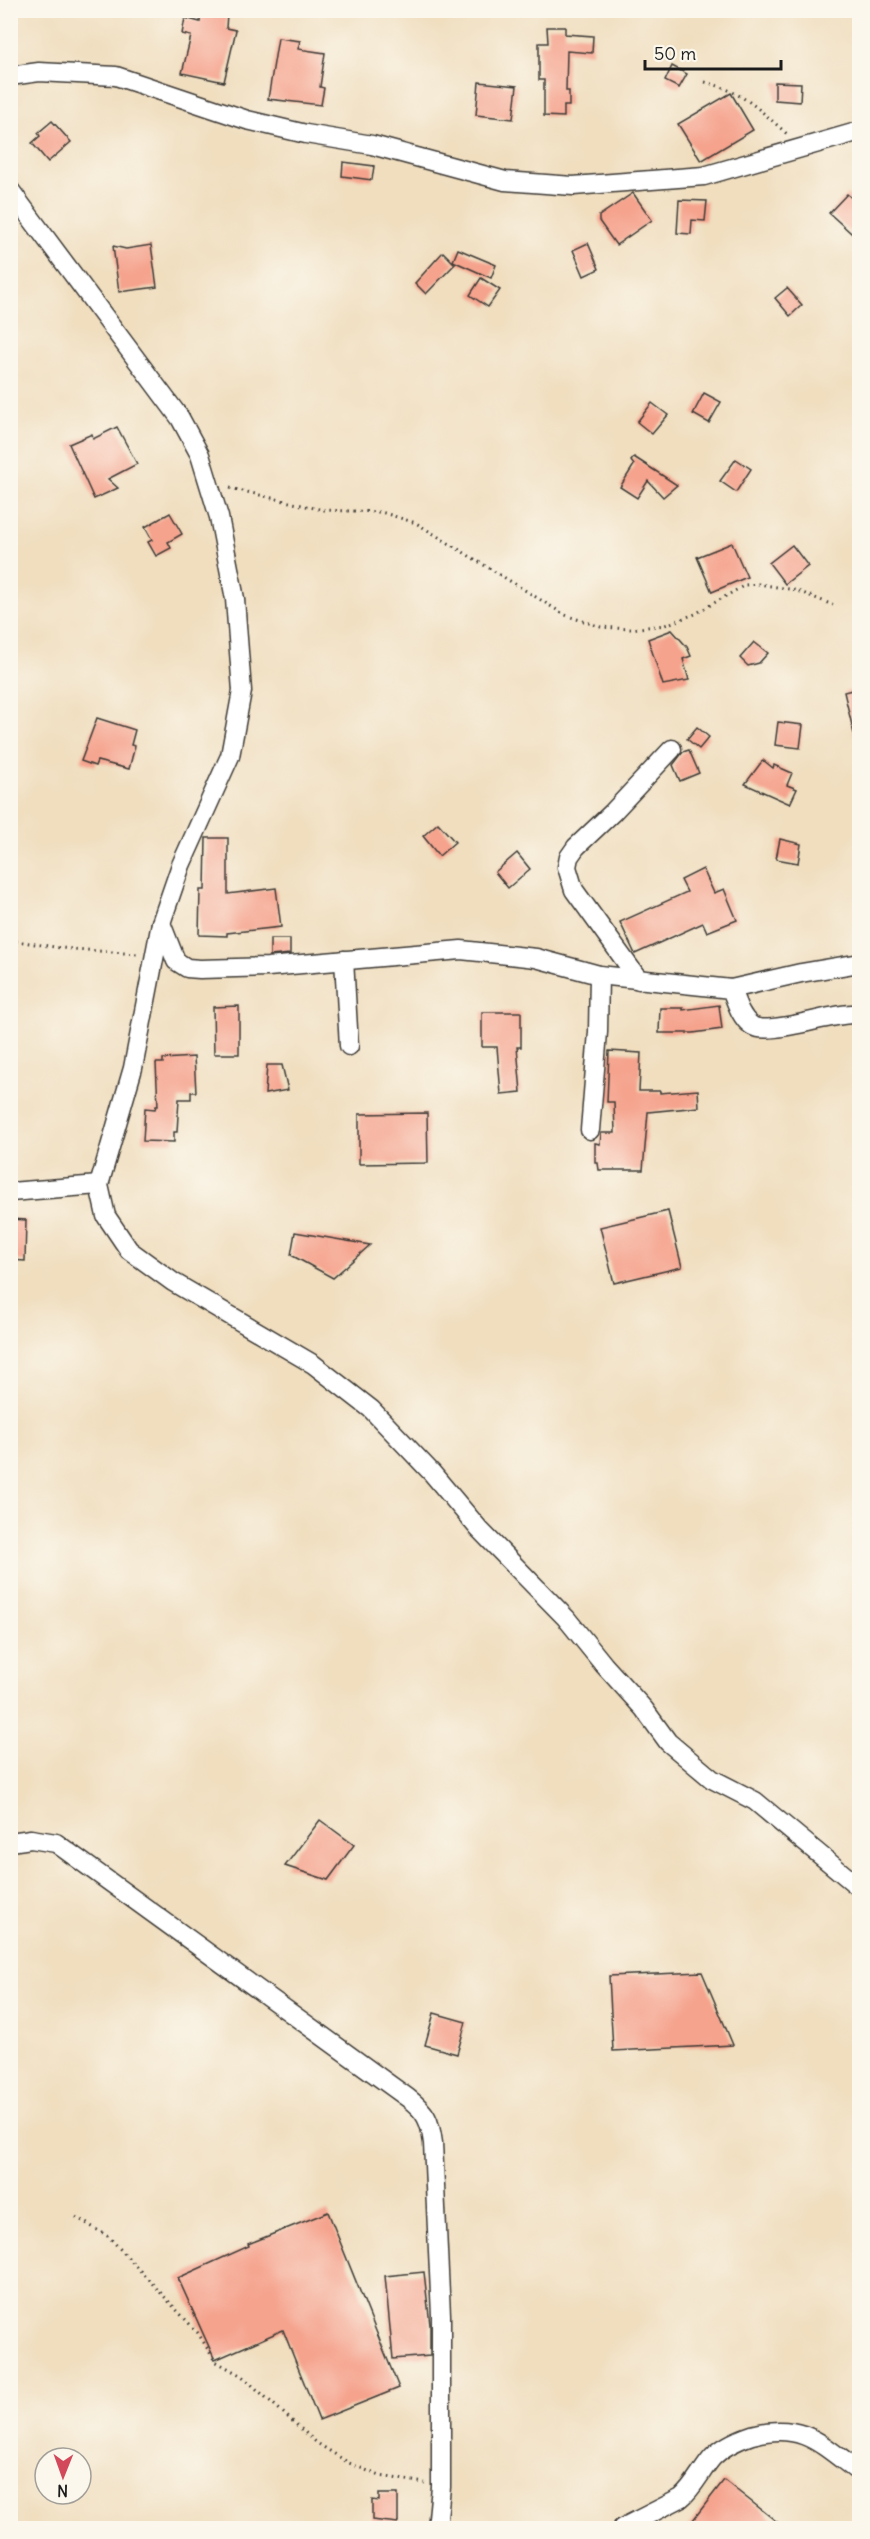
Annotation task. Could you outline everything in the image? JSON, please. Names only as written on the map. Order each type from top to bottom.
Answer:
[{"type":"street","points":[[10,76],[39,72],[116,76],[248,120],[306,134],[372,145],[505,181],[573,186],[704,176],[860,131]]},
{"type":"street","points":[[10,190],[180,418],[200,455],[210,484],[235,599],[242,691],[230,756],[181,865],[161,923],[133,1068],[99,1185],[106,1216],[129,1250],[173,1282],[313,1364],[371,1409],[432,1473],[479,1529],[566,1618],[644,1709],[668,1742],[712,1779],[755,1801],[860,1888]]},
{"type":"street","points":[[639,980],[574,890],[567,867],[569,857],[576,847],[612,813],[672,749]]},
{"type":"street","points":[[161,923],[176,961],[187,968],[200,969],[268,967],[461,950],[536,958],[599,975],[713,985],[731,989],[801,973],[860,963]]},
{"type":"street","points":[[344,960],[349,1046]]},
{"type":"street","points":[[590,1130],[598,1032],[599,975]]},
{"type":"street","points":[[731,989],[741,1012],[751,1026],[762,1030],[777,1029],[810,1020],[860,1014]]},
{"type":"street","points":[[10,1192],[99,1185]]},
{"type":"street","points":[[10,1842],[31,1839],[56,1843],[421,2108],[430,2122],[433,2143],[441,2315],[441,2487],[437,2529]]},
{"type":"street","points":[[622,2529],[681,2498],[721,2450],[741,2439],[764,2432],[788,2430],[805,2434],[826,2445],[860,2473]]},
{"type":"path","points":[[705,82],[726,87],[744,97],[802,147]]},
{"type":"path","points":[[210,484],[323,510],[381,512],[416,523],[565,615],[601,627],[630,629],[665,625],[695,614],[745,585],[759,584],[795,590],[833,605]]},
{"type":"path","points":[[10,940],[61,948],[153,955]]},
{"type":"path","points":[[76,2217],[109,2237],[198,2333],[215,2361],[243,2376],[317,2443],[349,2463],[380,2476],[432,2483],[441,2487]]},
{"type":"building","points":[[201,10],[222,10],[222,14],[227,14],[226,28],[236,30],[224,82],[182,73],[191,36],[182,34],[185,18],[200,22]]},
{"type":"building","points":[[547,27],[565,27],[565,34],[593,36],[592,53],[567,51],[566,91],[569,91],[569,106],[564,106],[564,117],[544,116],[544,80],[539,80],[539,43],[548,43]]},
{"type":"building","points":[[278,38],[300,41],[298,49],[325,53],[320,87],[324,88],[321,105],[268,99]]},
{"type":"building","points":[[672,66],[687,74],[679,88],[665,81]]},
{"type":"building","points":[[479,82],[517,86],[513,119],[476,115]]},
{"type":"building","points":[[775,82],[801,83],[800,102],[775,100]]},
{"type":"building","points":[[731,93],[753,130],[701,161],[678,124]]},
{"type":"building","points":[[52,121],[71,142],[48,162],[32,143],[40,136],[38,133]]},
{"type":"building","points":[[343,162],[374,166],[372,180],[342,176]]},
{"type":"building","points":[[633,193],[652,220],[616,245],[599,221],[599,216]]},
{"type":"building","points":[[847,194],[860,205],[860,241],[829,213]]},
{"type":"building","points":[[679,200],[707,201],[705,221],[692,220],[691,234],[677,233]]},
{"type":"building","points":[[588,243],[599,269],[584,276],[573,250]]},
{"type":"building","points":[[151,245],[157,287],[119,292],[113,246],[126,249]]},
{"type":"building","points":[[458,249],[496,265],[491,278],[453,261]]},
{"type":"building","points":[[443,252],[455,264],[426,294],[415,283]]},
{"type":"building","points":[[481,278],[500,290],[488,307],[470,295]]},
{"type":"building","points":[[787,288],[802,305],[790,316],[775,298]]},
{"type":"building","points":[[704,393],[721,402],[709,423],[693,414]]},
{"type":"building","points":[[652,403],[668,415],[652,434],[637,422]]},
{"type":"building","points":[[117,427],[137,464],[108,479],[118,488],[94,499],[69,444],[92,434],[93,439]]},
{"type":"building","points":[[634,457],[677,485],[663,497],[648,481],[637,498],[620,487],[634,465],[631,461]]},
{"type":"building","points":[[736,459],[751,469],[736,492],[720,481]]},
{"type":"building","points":[[170,513],[182,534],[168,542],[171,548],[156,556],[148,542],[152,540],[145,527]]},
{"type":"building","points":[[732,543],[747,577],[712,592],[697,557]]},
{"type":"building","points":[[792,545],[808,566],[785,584],[769,563]]},
{"type":"building","points":[[672,630],[687,647],[691,656],[683,659],[689,680],[663,685],[648,639]]},
{"type":"building","points":[[754,642],[768,653],[759,663],[748,666],[740,658]]},
{"type":"building","points":[[860,688],[860,733],[854,734],[844,692]]},
{"type":"building","points":[[97,718],[135,730],[131,745],[135,746],[129,769],[97,761],[95,766],[81,761]]},
{"type":"building","points":[[778,722],[803,725],[800,748],[775,745]]},
{"type":"building","points":[[697,727],[709,737],[699,749],[687,739]]},
{"type":"building","points":[[689,750],[699,773],[680,781],[673,765],[683,752]]},
{"type":"building","points":[[763,760],[773,768],[774,765],[792,773],[787,785],[797,789],[790,804],[745,784]]},
{"type":"building","points":[[438,823],[455,842],[439,856],[423,836]]},
{"type":"building","points":[[206,838],[228,838],[228,894],[276,888],[281,927],[227,933],[227,936],[199,935],[200,890],[205,890]]},
{"type":"building","points":[[780,839],[801,844],[798,863],[776,859]]},
{"type":"building","points":[[517,853],[530,869],[508,888],[495,872]]},
{"type":"building","points":[[703,869],[714,893],[724,889],[737,920],[707,932],[703,923],[635,954],[620,922],[687,892],[681,880]]},
{"type":"building","points":[[270,939],[290,939],[290,954],[270,956]]},
{"type":"building","points":[[719,1005],[722,1029],[693,1033],[659,1033],[660,1008],[683,1008],[683,1010]]},
{"type":"building","points":[[239,1006],[239,1054],[214,1054],[213,1007]]},
{"type":"building","points":[[482,1012],[521,1012],[521,1047],[517,1047],[521,1092],[501,1094],[497,1047],[482,1047]]},
{"type":"building","points":[[609,1051],[641,1053],[639,1091],[660,1091],[660,1093],[698,1090],[699,1107],[648,1112],[643,1170],[599,1170],[598,1163],[595,1163],[595,1143],[600,1144],[601,1133],[615,1133],[614,1102],[607,1102]]},
{"type":"building","points":[[194,1057],[196,1092],[191,1092],[191,1099],[179,1099],[177,1132],[174,1132],[174,1142],[143,1141],[145,1108],[155,1109],[158,1106],[156,1063],[163,1063],[163,1059]]},
{"type":"building","points":[[267,1065],[282,1065],[288,1090],[265,1094]]},
{"type":"building","points":[[427,1113],[428,1163],[359,1164],[359,1114]]},
{"type":"building","points":[[668,1211],[682,1267],[614,1283],[600,1227]]},
{"type":"building","points":[[10,1219],[26,1220],[25,1261],[10,1260]]},
{"type":"building","points":[[295,1232],[370,1245],[333,1278],[291,1255]]},
{"type":"building","points":[[320,1820],[354,1845],[328,1880],[285,1866]]},
{"type":"building","points":[[702,1972],[733,2045],[613,2051],[609,1976]]},
{"type":"building","points":[[434,2013],[466,2022],[457,2054],[425,2045]]},
{"type":"building","points":[[328,2212],[399,2388],[319,2420],[283,2330],[215,2360],[178,2278],[249,2246],[248,2244]]},
{"type":"building","points":[[424,2272],[430,2325],[430,2356],[393,2359],[385,2276]]},
{"type":"building","points":[[724,2480],[786,2529],[686,2529]]},
{"type":"building","points":[[379,2494],[398,2494],[398,2523],[372,2520],[372,2500],[379,2501]]}]
